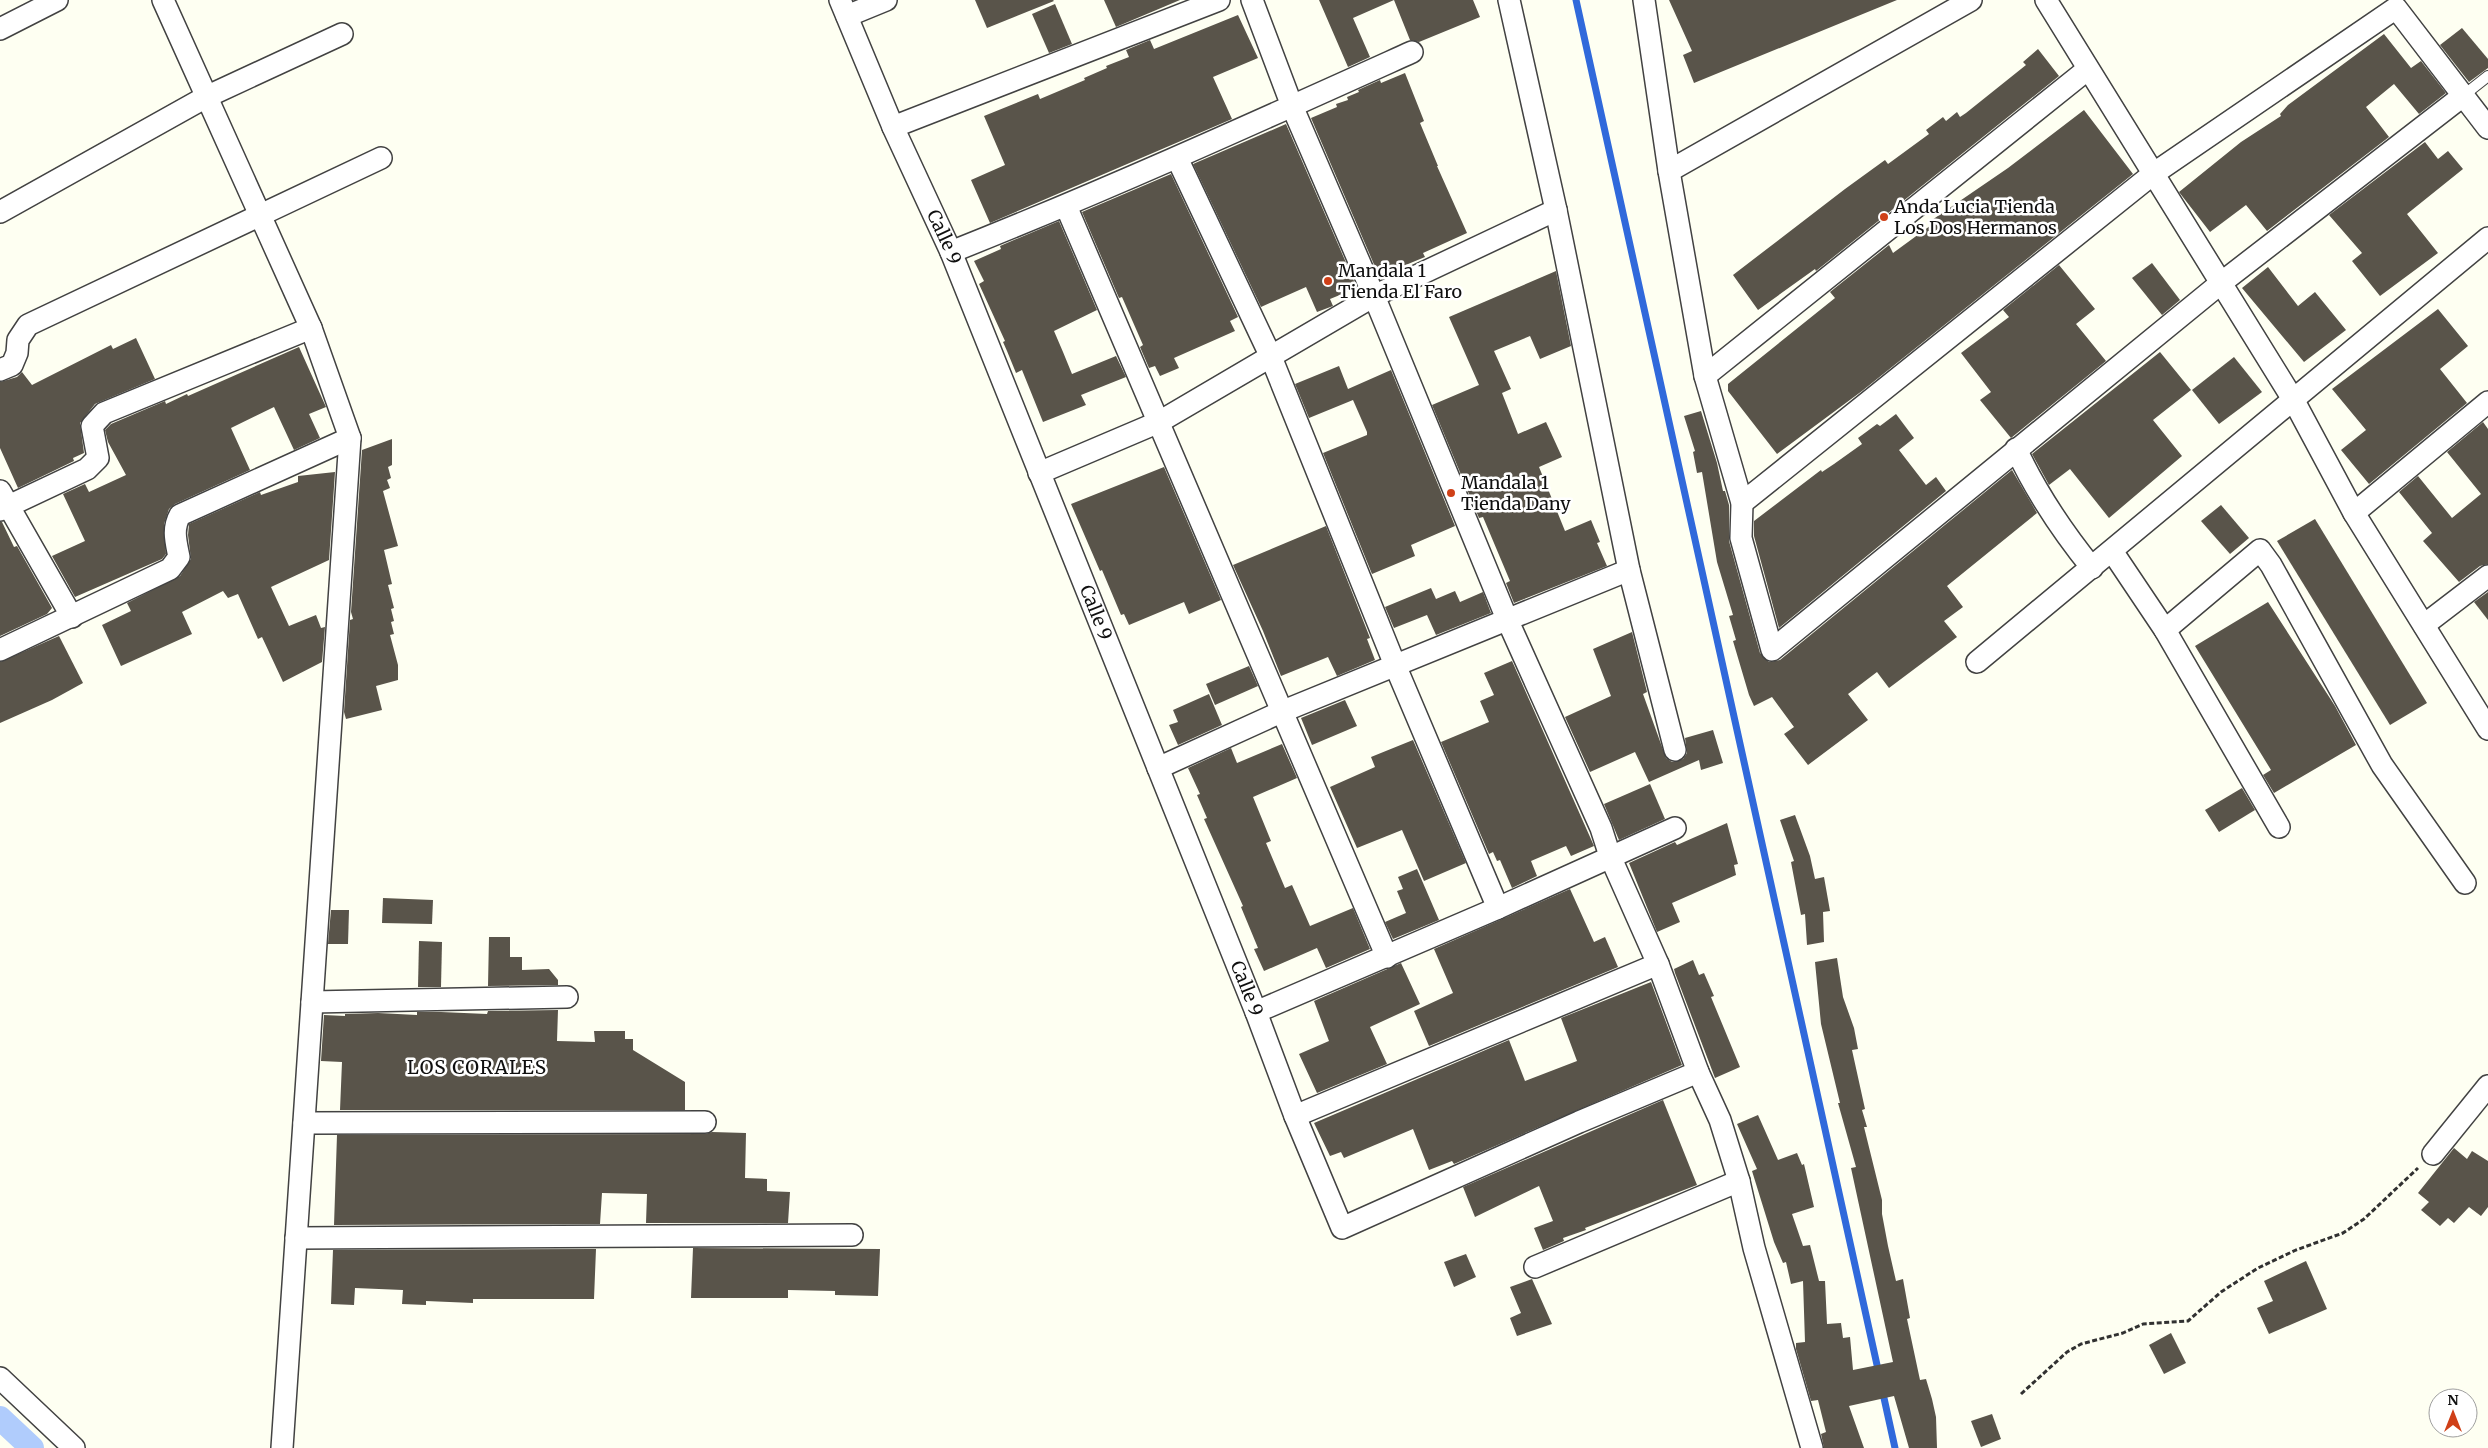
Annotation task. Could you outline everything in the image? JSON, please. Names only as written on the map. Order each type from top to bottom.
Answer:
[{"type":"street","points":[[2,22],[57,0]]},
{"type":"street","points":[[163,0],[311,328],[350,438],[282,1448]]},
{"type":"street","points":[[844,8],[886,0]]},
{"type":"street","points":[[893,127],[1219,0]]},
{"type":"street","points":[[1252,0],[1292,106],[1374,296],[1507,618],[1601,828],[1610,856],[1658,964],[1698,1072],[1720,1120],[1739,1181],[1754,1248],[1812,1448]]},
{"type":"street","points":[[1510,0],[1556,210],[1629,570],[1675,750]]},
{"type":"street","points":[[1644,0],[1669,171],[1705,376],[1742,503],[1741,538],[1772,650],[2220,283],[2464,95]]},
{"type":"street","points":[[1669,171],[1971,0]]},
{"type":"street","points":[[2046,0],[2294,401],[2354,513],[2487,724]]},
{"type":"street","name":"Calle 9","points":[[844,8],[893,127],[951,252],[1256,1012],[1294,1116],[1342,1228],[1579,1122],[1698,1072]]},
{"type":"street","points":[[1742,503],[2153,174],[2396,8],[2488,128]]},
{"type":"street","points":[[0,212],[206,97],[342,34]]},
{"type":"street","points":[[951,252],[1066,206],[1177,158],[1412,52]]},
{"type":"street","points":[[1705,376],[2088,69]]},
{"type":"street","points":[[0,370],[12,365],[17,353],[18,340],[28,325],[381,158]]},
{"type":"street","points":[[1177,158],[1271,357],[1395,666],[1498,908]]},
{"type":"street","points":[[1066,206],[1387,957]]},
{"type":"street","points":[[1039,473],[1159,422],[1374,296],[1556,210]]},
{"type":"street","points":[[1977,662],[2294,401],[2488,238]]},
{"type":"street","points":[[72,617],[3,502],[87,470],[98,458],[92,426],[104,413],[311,328]]},
{"type":"street","points":[[2354,513],[2488,402]]},
{"type":"street","points":[[0,650],[170,569],[179,557],[175,524],[180,515],[350,438]]},
{"type":"street","points":[[2016,449],[2035,486],[2068,539],[2092,568]]},
{"type":"street","points":[[2165,630],[2260,550],[2271,565],[2382,765],[2465,883]]},
{"type":"street","points":[[2112,551],[2165,630],[2279,828]]},
{"type":"street","points":[[1158,768],[1281,712],[1507,618],[1629,570]]},
{"type":"street","points":[[2424,625],[2488,576]]},
{"type":"street","points":[[1256,1012],[1387,957],[1674,828]]},
{"type":"street","points":[[1294,1116],[1658,964]]},
{"type":"street","points":[[312,1002],[567,997]]},
{"type":"street","points":[[2433,1154],[2488,1086]]},
{"type":"street","points":[[304,1123],[705,1122]]},
{"type":"street","points":[[1535,1267],[1739,1181]]},
{"type":"street","points":[[296,1238],[852,1235]]},
{"type":"street","points":[[0,1378],[74,1448]]},
{"type":"lane","points":[[2464,95],[2488,76]]},
{"type":"path","points":[[2021,1394],[2066,1352],[2081,1344],[2123,1333],[2143,1324],[2188,1321],[2221,1292],[2258,1268],[2296,1250],[2342,1233],[2364,1219],[2433,1154]]},
{"type":"building","points":[[975,0],[1053,0],[1054,1],[987,28]]},
{"type":"building","points":[[1104,0],[1180,0],[1116,27]]},
{"type":"building","points":[[1319,0],[1394,0],[1353,18],[1370,57],[1348,67]]},
{"type":"building","points":[[1394,0],[1473,0],[1480,17],[1419,42],[1410,40]]},
{"type":"building","points":[[1669,0],[1897,0],[1694,83],[1683,55],[1692,51]]},
{"type":"building","points":[[1055,4],[1072,44],[1049,53],[1032,14]]},
{"type":"building","points":[[1238,15],[1258,58],[1213,77],[1232,119],[990,223],[971,180],[1005,165],[984,116],[1038,94],[1040,99],[1085,80],[1084,78],[1107,68],[1106,66],[1129,57],[1126,50],[1150,40],[1154,49]]},
{"type":"building","points":[[2462,28],[2488,59],[2488,68],[2469,82],[2440,45]]},
{"type":"building","points":[[2384,34],[2411,68],[2421,61],[2446,93],[2419,114],[2394,84],[2366,107],[2389,137],[2267,231],[2246,205],[2210,232],[2179,192],[2241,142],[2281,116],[2280,114],[2288,105]]},
{"type":"building","points":[[2038,49],[2059,76],[1816,271],[1815,269],[1758,310],[1733,275],[1885,160],[1888,164],[1929,134],[1926,130],[1943,117],[1946,121],[1957,112],[1960,117],[1966,113],[2026,65],[2023,62]]},
{"type":"building","points":[[1405,73],[1424,121],[1420,123],[1467,233],[1423,253],[1425,257],[1379,276],[1311,118],[1337,107],[1336,104],[1348,100],[1347,97],[1359,92],[1358,90],[1380,80],[1381,83]]},
{"type":"building","points":[[2084,110],[2133,174],[1862,391],[1777,454],[1728,391],[1728,384],[1835,298],[1830,292],[1889,245],[1893,253],[1934,223],[1932,220],[2008,168]]},
{"type":"building","points":[[1286,124],[1357,288],[1330,299],[1333,306],[1317,312],[1306,287],[1261,307],[1193,164]]},
{"type":"building","points":[[2425,142],[2438,159],[2448,151],[2463,169],[2407,214],[2438,253],[2380,296],[2352,261],[2362,253],[2329,215]]},
{"type":"building","points":[[1171,174],[1238,317],[1230,321],[1235,331],[1174,358],[1179,368],[1160,376],[1155,366],[1149,368],[1140,347],[1143,345],[1122,297],[1119,298],[1082,212]]},
{"type":"building","points":[[1059,221],[1097,310],[1054,331],[1072,374],[1116,356],[1126,377],[1081,395],[1086,405],[1043,422],[1022,370],[1016,373],[1003,342],[1005,341],[979,284],[984,281],[974,261],[1001,249],[1000,246]]},
{"type":"building","points":[[2152,263],[2180,300],[2162,315],[2132,278]]},
{"type":"building","points":[[2059,265],[2095,309],[2076,324],[2106,361],[2011,438],[1980,400],[1991,392],[1961,353],[2009,317],[2003,310]]},
{"type":"building","points":[[2268,267],[2298,306],[2315,292],[2346,330],[2304,362],[2242,288]]},
{"type":"building","points":[[1556,271],[1571,346],[1540,359],[1530,336],[1494,351],[1511,389],[1502,393],[1518,434],[1546,422],[1562,457],[1539,467],[1565,531],[1591,520],[1600,542],[1597,543],[1607,566],[1514,603],[1506,583],[1510,581],[1483,517],[1479,518],[1432,405],[1479,385],[1449,317]]},
{"type":"building","points":[[2438,309],[2468,346],[2440,369],[2467,403],[2369,484],[2341,450],[2366,430],[2332,389]]},
{"type":"building","points":[[136,338],[155,379],[95,404],[80,423],[84,453],[73,458],[74,461],[18,488],[0,448],[0,382],[17,377],[22,372],[32,385],[111,345],[113,349]]},
{"type":"building","points":[[299,347],[326,407],[309,414],[320,438],[294,450],[274,407],[231,428],[250,470],[175,504],[169,509],[164,524],[166,554],[162,559],[75,597],[52,556],[85,541],[63,494],[85,484],[89,492],[126,475],[108,442],[105,430],[111,424],[165,401],[166,404],[187,394],[188,396]]},
{"type":"building","points":[[2160,352],[2191,390],[2153,420],[2182,456],[2109,518],[2070,469],[2049,485],[2032,454]]},
{"type":"building","points":[[2234,357],[2262,392],[2219,424],[2192,390]]},
{"type":"building","points":[[1339,366],[1348,389],[1391,370],[1455,526],[1411,545],[1415,556],[1372,574],[1323,453],[1367,435],[1367,432],[1353,400],[1309,418],[1295,384]]},
{"type":"building","points":[[1701,411],[1717,463],[1723,491],[1725,491],[1729,505],[1729,541],[1760,653],[1769,662],[1780,660],[2012,470],[2037,513],[1947,586],[1963,607],[1944,621],[1957,637],[1889,688],[1877,672],[1848,694],[1868,720],[1808,765],[1784,734],[1794,727],[1772,697],[1754,706],[1749,695],[1733,641],[1736,640],[1729,616],[1733,615],[1717,562],[1702,472],[1697,473],[1693,452],[1695,451],[1684,416]]},
{"type":"building","points":[[1896,414],[1914,438],[1899,450],[1926,485],[1936,477],[1946,491],[1779,628],[1754,536],[1754,521],[1821,470],[1822,472],[1862,444],[1858,438],[1877,424],[1880,426]]},
{"type":"building","points":[[2483,422],[2488,429],[2488,564],[2480,566],[2459,582],[2423,541],[2432,533],[2399,492],[2418,476],[2452,518],[2481,494],[2447,452]]},
{"type":"building","points":[[392,439],[392,465],[388,467],[391,478],[387,480],[390,488],[383,491],[398,546],[384,550],[392,584],[388,585],[394,608],[391,609],[394,621],[391,622],[394,634],[390,635],[398,665],[398,680],[376,686],[382,710],[346,719],[344,712],[350,620],[353,619],[351,612],[362,450]]},
{"type":"building","points":[[1164,467],[1221,600],[1189,614],[1184,602],[1129,625],[1124,614],[1121,615],[1071,504]]},
{"type":"building","points":[[335,472],[329,560],[271,587],[289,626],[316,615],[321,628],[325,627],[322,662],[283,682],[262,637],[258,639],[238,594],[228,598],[223,591],[182,612],[192,634],[121,666],[102,625],[131,611],[127,603],[180,576],[191,559],[188,535],[189,524],[260,492],[261,495],[298,482],[298,476]]},
{"type":"building","points":[[2221,505],[2249,538],[2230,554],[2201,521]]},
{"type":"building","points":[[2315,519],[2427,703],[2390,725],[2277,541]]},
{"type":"building","points":[[0,522],[2,522],[14,547],[17,546],[52,608],[47,614],[0,636]]},
{"type":"building","points":[[1326,526],[1370,638],[1367,639],[1375,660],[1337,676],[1328,657],[1281,676],[1233,565]]},
{"type":"building","points":[[1431,588],[1436,599],[1455,591],[1460,602],[1483,592],[1491,613],[1436,635],[1427,615],[1394,628],[1385,607]]},
{"type":"building","points":[[2488,592],[2488,620],[2474,602]]},
{"type":"building","points":[[2268,602],[2335,706],[2356,745],[2274,793],[2263,775],[2271,770],[2195,646]]},
{"type":"building","points":[[1632,632],[1647,692],[1643,694],[1666,758],[1672,762],[1683,759],[1687,753],[1685,738],[1713,730],[1723,763],[1701,770],[1699,760],[1649,782],[1635,752],[1590,772],[1565,717],[1611,696],[1593,649]]},
{"type":"building","points":[[59,636],[83,683],[52,700],[0,723],[0,662]]},
{"type":"building","points":[[1512,661],[1594,846],[1571,856],[1566,846],[1531,861],[1537,876],[1512,888],[1500,860],[1497,861],[1493,852],[1489,854],[1441,742],[1489,722],[1480,701],[1494,695],[1484,673]]},
{"type":"building","points":[[1249,666],[1258,686],[1215,705],[1206,684]]},
{"type":"building","points":[[1209,694],[1222,725],[1178,745],[1169,725],[1178,722],[1173,710]]},
{"type":"building","points":[[1345,700],[1357,726],[1312,745],[1301,718]]},
{"type":"building","points":[[1413,740],[1466,863],[1424,881],[1402,830],[1357,848],[1330,787],[1375,767],[1371,757]]},
{"type":"building","points":[[1282,744],[1297,778],[1253,797],[1271,841],[1266,843],[1285,888],[1292,885],[1310,926],[1353,908],[1370,949],[1326,968],[1317,948],[1264,971],[1254,949],[1258,948],[1241,907],[1243,906],[1204,819],[1207,818],[1197,795],[1200,794],[1188,768],[1231,748],[1237,763]]},
{"type":"building","points":[[1650,784],[1665,819],[1619,840],[1604,804]]},
{"type":"building","points":[[2242,788],[2255,810],[2219,832],[2205,810]]},
{"type":"building","points":[[1795,815],[1810,856],[1815,879],[1824,877],[1830,911],[1823,912],[1824,942],[1807,945],[1805,914],[1801,915],[1791,862],[1794,861],[1780,820]]},
{"type":"building","points":[[1727,823],[1738,864],[1734,865],[1736,875],[1672,903],[1680,922],[1657,932],[1629,863],[1675,842],[1677,845]]},
{"type":"building","points":[[1417,869],[1439,920],[1393,939],[1385,922],[1406,913],[1397,891],[1403,889],[1398,877]]},
{"type":"building","points":[[1570,889],[1594,942],[1605,937],[1618,967],[1429,1046],[1414,1011],[1453,993],[1434,949]]},
{"type":"building","points":[[383,898],[433,900],[432,924],[382,923]]},
{"type":"building","points":[[331,910],[349,910],[348,944],[328,944]]},
{"type":"building","points":[[489,937],[510,937],[510,957],[522,957],[522,970],[549,969],[558,980],[558,985],[488,986]]},
{"type":"building","points":[[419,941],[442,942],[441,987],[418,987]]},
{"type":"building","points":[[1837,958],[1843,997],[1854,1028],[1858,1049],[1852,1050],[1865,1109],[1862,1110],[1867,1127],[1864,1127],[1882,1200],[1882,1214],[1888,1246],[1896,1281],[1903,1279],[1910,1318],[1907,1319],[1920,1380],[1926,1379],[1936,1417],[1937,1448],[1909,1448],[1894,1396],[1849,1406],[1864,1448],[1824,1448],[1821,1434],[1826,1432],[1818,1400],[1811,1401],[1796,1349],[1796,1343],[1805,1342],[1803,1281],[1791,1284],[1786,1262],[1783,1263],[1774,1242],[1752,1171],[1757,1169],[1737,1124],[1758,1115],[1778,1160],[1797,1153],[1802,1165],[1804,1164],[1814,1207],[1792,1214],[1803,1246],[1810,1245],[1819,1281],[1825,1281],[1827,1324],[1841,1323],[1843,1338],[1850,1337],[1853,1370],[1893,1362],[1851,1168],[1856,1167],[1838,1103],[1840,1103],[1821,1024],[1815,962]]},
{"type":"building","points":[[1693,960],[1699,975],[1704,973],[1714,996],[1711,997],[1740,1067],[1715,1078],[1674,969]]},
{"type":"building","points":[[1401,963],[1420,1004],[1370,1027],[1387,1064],[1317,1093],[1299,1054],[1329,1041],[1314,1001]]},
{"type":"building","points":[[1651,982],[1682,1065],[1454,1164],[1452,1161],[1429,1170],[1413,1129],[1344,1158],[1341,1152],[1330,1156],[1314,1123],[1509,1040],[1525,1081],[1577,1061],[1561,1018]]},
{"type":"building","points":[[558,1010],[557,1041],[595,1042],[594,1031],[625,1031],[625,1039],[633,1039],[633,1050],[685,1082],[685,1110],[340,1110],[342,1062],[321,1061],[324,1015],[345,1016],[345,1014],[378,1013],[417,1015],[417,1012],[487,1014],[488,1011]]},
{"type":"building","points":[[1663,1100],[1697,1185],[1585,1228],[1586,1230],[1563,1238],[1564,1241],[1543,1250],[1534,1228],[1553,1221],[1539,1186],[1475,1217],[1463,1187]]},
{"type":"building","points":[[712,1132],[746,1133],[745,1178],[767,1179],[767,1191],[790,1192],[788,1223],[646,1223],[647,1194],[602,1193],[600,1224],[334,1225],[337,1135],[705,1134]]},
{"type":"building","points":[[2454,1148],[2467,1159],[2472,1151],[2488,1161],[2488,1207],[2481,1216],[2469,1207],[2454,1223],[2448,1218],[2440,1226],[2421,1210],[2429,1202],[2418,1193]]},
{"type":"building","points":[[693,1248],[880,1249],[878,1296],[835,1295],[835,1291],[788,1290],[788,1298],[691,1298]]},
{"type":"building","points":[[596,1249],[594,1299],[473,1299],[473,1303],[426,1301],[426,1305],[402,1304],[403,1290],[355,1288],[354,1305],[331,1304],[333,1250]]},
{"type":"building","points":[[1466,1254],[1476,1277],[1454,1287],[1444,1262]]},
{"type":"building","points":[[2306,1261],[2327,1309],[2269,1334],[2257,1308],[2273,1301],[2264,1281]]},
{"type":"building","points":[[1532,1279],[1552,1324],[1517,1336],[1510,1318],[1521,1313],[1510,1287]]},
{"type":"building","points":[[2171,1333],[2186,1363],[2164,1374],[2149,1345]]},
{"type":"building","points":[[1992,1414],[2001,1439],[1981,1447],[1971,1421]]},
{"type":"waterway","points":[[1576,0],[1879,1374]]},
{"type":"waterway","points":[[1882,1389],[1895,1448]]},
{"type":"waterway","points":[[0,1418],[32,1448]]},
{"type":"place","name":"Anda Lucia Tienda Los Dos Hermanos","points":[[1884,217]]},
{"type":"place","name":"Mandala 1 Tienda El Faro","points":[[1328,281]]},
{"type":"place","name":"Mandala 1 Tienda Dany","points":[[1451,493]]},
{"type":"district","name":"LOS CORALES","points":[[477,1067]]}]
